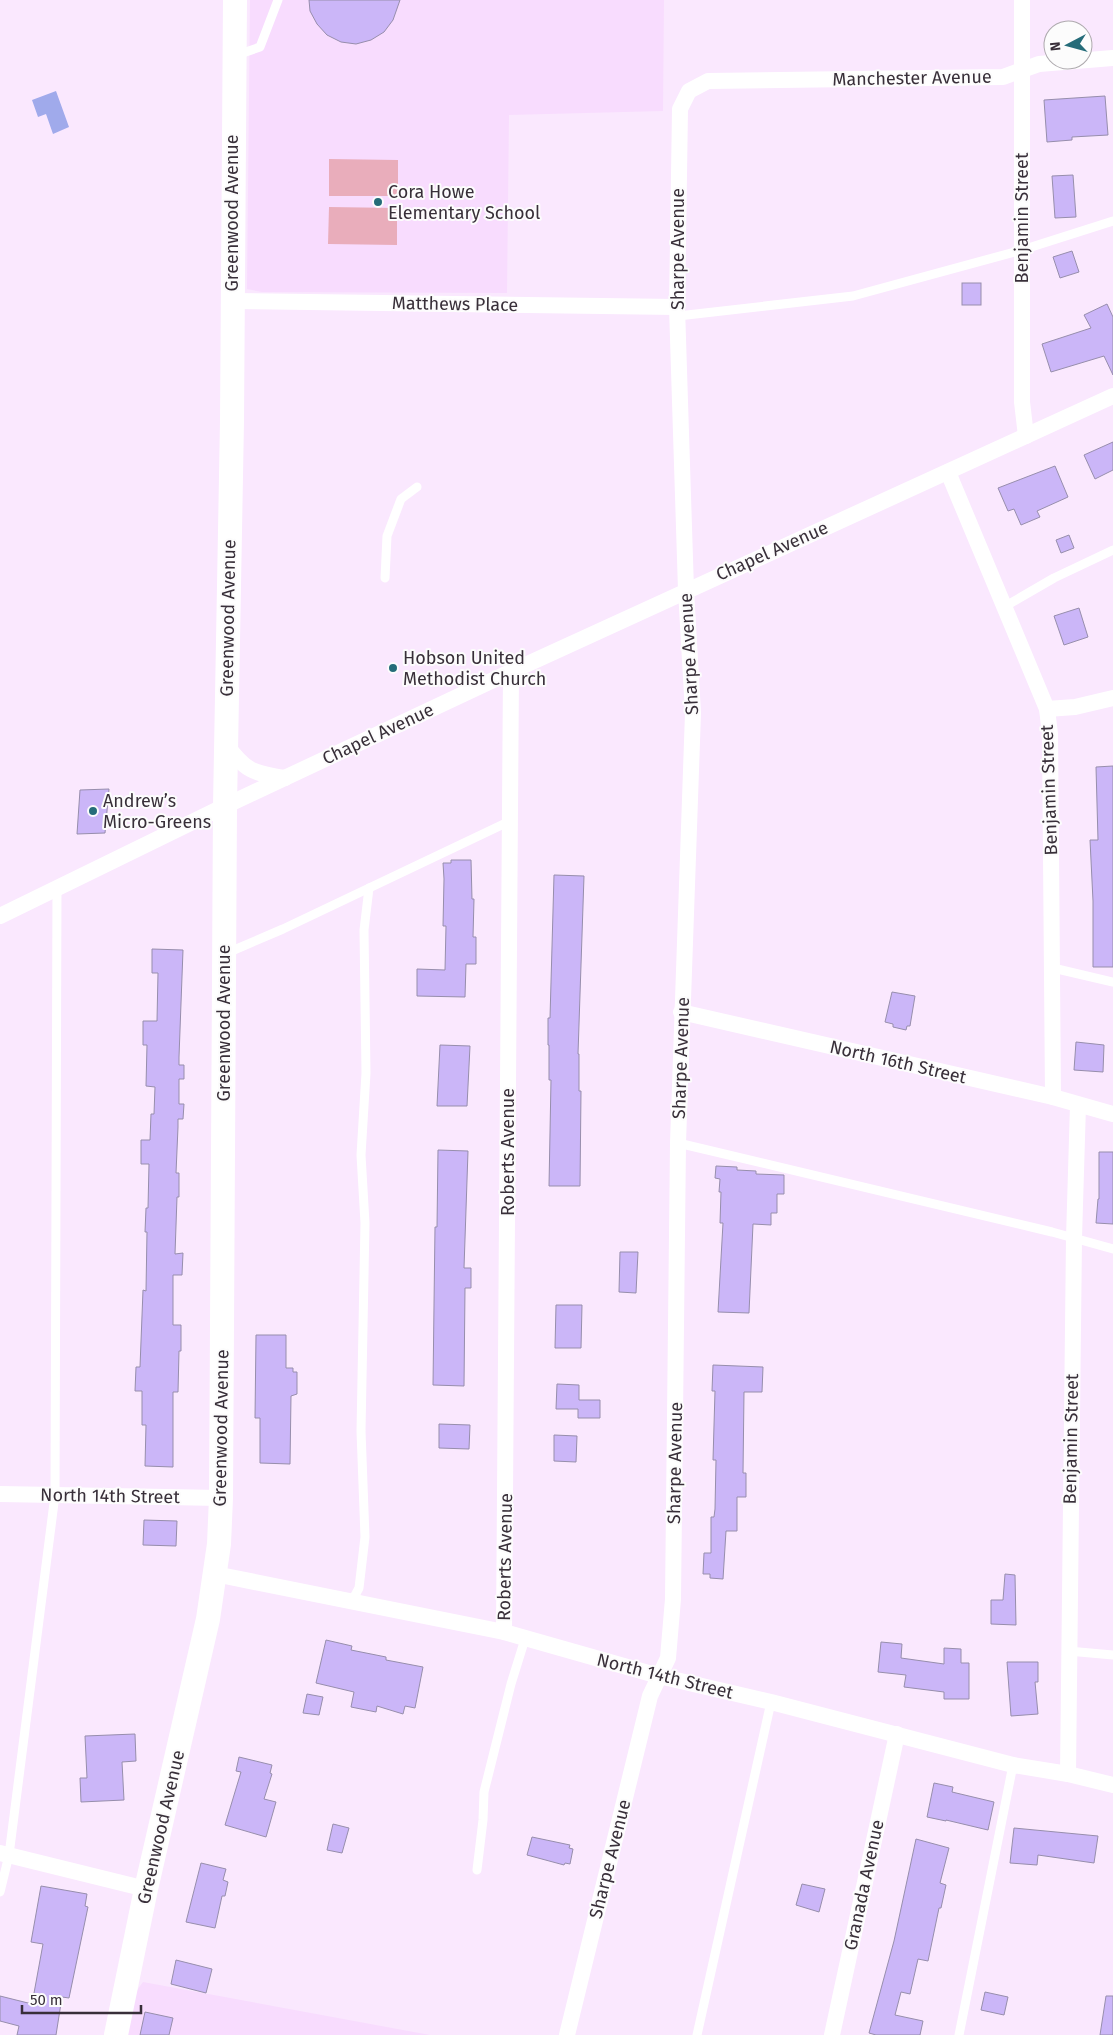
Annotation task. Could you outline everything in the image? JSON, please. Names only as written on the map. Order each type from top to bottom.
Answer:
[{"type":"street","name":"Greenwood Avenue","points":[[116,2035],[146,1888],[208,1619],[215,1574],[221,1498],[225,806],[232,421],[235,0]]},
{"type":"street","name":"Benjamin Street","points":[[1022,0],[1022,402],[1026,436]]},
{"type":"street","name":"Manchester Avenue","points":[[708,81],[1003,77],[1039,64],[1113,58]]},
{"type":"street","name":"Sharpe Avenue","points":[[567,2035],[650,1696],[668,1658],[673,1599],[678,1143],[693,712],[686,590],[678,312],[680,109],[690,91],[708,81]]},
{"type":"street","name":"Matthews Place","points":[[232,301],[678,312]]},
{"type":"street","name":"Chapel Avenue","points":[[0,916],[225,806],[686,590],[1113,396]]},
{"type":"street","name":"Benjamin Street","points":[[948,472],[1047,709],[1050,734],[1053,1097]]},
{"type":"street","name":"Roberts Avenue","points":[[504,1632],[511,672]]},
{"type":"street","points":[[1047,709],[1075,707],[1113,698]]},
{"type":"street","points":[[226,744],[238,761],[249,769],[261,774],[285,778]]},
{"type":"street","name":"North 16th Street","points":[[682,1012],[1053,1097],[1113,1114]]},
{"type":"street","name":"Benjamin Street","points":[[1068,1774],[1074,1238],[1078,1105]]},
{"type":"street","name":"North 14th Street","points":[[0,1494],[221,1498]]},
{"type":"street","name":"North 14th Street","points":[[215,1574],[504,1632],[659,1676],[772,1702],[1014,1765],[1068,1774],[1113,1785]]},
{"type":"street","name":"Granada Avenue","points":[[832,2035],[897,1734]]},
{"type":"street","points":[[4,1854],[146,1888]]},
{"type":"lane","points":[[234,56],[260,47],[278,0]]},
{"type":"lane","points":[[678,312],[853,296],[1022,250],[1113,221]]},
{"type":"lane","points":[[385,578],[387,536],[401,499],[417,487]]},
{"type":"lane","points":[[1004,607],[1054,578],[1113,550]]},
{"type":"lane","points":[[224,954],[283,929],[510,821]]},
{"type":"lane","points":[[0,1892],[55,1495],[57,888]]},
{"type":"lane","points":[[352,1602],[359,1588],[365,1537],[361,1431],[365,1223],[360,1155],[366,1073],[364,930],[369,888]]},
{"type":"lane","points":[[1053,968],[1113,982]]},
{"type":"lane","points":[[678,1143],[1113,1249]]},
{"type":"lane","points":[[477,1870],[483,1820],[484,1792],[513,1676],[525,1639]]},
{"type":"lane","points":[[1068,1650],[1113,1655]]},
{"type":"lane","points":[[696,2035],[772,1702]]},
{"type":"lane","points":[[959,2035],[1014,1765]]},
{"type":"shaded area","name":"Cora Howe Elementary School","points":[[250,0],[664,0],[663,111],[509,115],[507,293],[262,292],[247,289]]},
{"type":"shaded area","points":[[329,159],[398,160],[398,196],[329,196]]},
{"type":"shaded area","points":[[329,207],[397,208],[397,245],[328,244]]},
{"type":"shaded area","points":[[143,1982],[430,2035],[125,2035],[135,1993]]},
{"type":"water","points":[[56,91],[69,127],[53,134],[46,114],[38,117],[32,100]]},
{"type":"building","points":[[309,0],[400,0],[393,20],[384,32],[371,40],[356,44],[341,42],[327,35],[317,24],[310,11]]},
{"type":"building","points":[[1105,96],[1108,135],[1072,137],[1072,140],[1047,142],[1044,100]]},
{"type":"building","points":[[1073,175],[1076,217],[1055,218],[1052,176]]},
{"type":"building","points":[[1072,251],[1079,272],[1060,278],[1053,257]]},
{"type":"building","points":[[962,283],[981,283],[981,305],[962,305]]},
{"type":"building","points":[[1107,304],[1113,317],[1113,375],[1104,356],[1051,372],[1042,344],[1091,328],[1084,315]]},
{"type":"building","points":[[1113,442],[1113,470],[1095,479],[1084,455]]},
{"type":"building","points":[[1055,466],[1068,497],[1037,511],[1040,517],[1021,525],[1014,509],[1008,511],[998,488]]},
{"type":"building","points":[[1069,535],[1074,548],[1061,553],[1056,540]]},
{"type":"building","points":[[1079,608],[1088,637],[1064,645],[1054,616]]},
{"type":"building","points":[[1113,766],[1113,967],[1093,967],[1093,901],[1090,840],[1098,840],[1096,767]]},
{"type":"building","name":"Andrew’s Micro-Greens","points":[[109,789],[105,833],[77,834],[80,790]]},
{"type":"building","points":[[451,860],[471,860],[472,899],[474,899],[473,937],[476,937],[476,964],[466,964],[465,997],[417,996],[417,969],[445,970],[446,926],[443,926],[443,863],[451,863]]},
{"type":"building","points":[[554,875],[584,876],[578,1054],[579,1091],[581,1091],[580,1186],[549,1186],[551,1080],[549,1080],[548,1018],[550,1018]]},
{"type":"building","points":[[152,949],[183,950],[179,1065],[184,1065],[184,1079],[179,1079],[179,1104],[184,1104],[183,1119],[178,1119],[176,1173],[179,1173],[179,1197],[177,1197],[175,1254],[183,1253],[182,1275],[173,1275],[173,1325],[181,1325],[181,1351],[179,1351],[178,1392],[173,1392],[173,1467],[145,1466],[146,1425],[142,1425],[142,1391],[135,1391],[136,1367],[140,1367],[143,1290],[146,1291],[147,1232],[145,1232],[146,1208],[148,1208],[149,1164],[141,1164],[141,1140],[150,1140],[151,1114],[154,1114],[155,1087],[146,1086],[147,1045],[143,1045],[143,1021],[157,1021],[158,973],[152,973]]},
{"type":"building","points":[[892,992],[915,996],[910,1026],[907,1026],[906,1030],[893,1027],[893,1024],[885,1022]]},
{"type":"building","points":[[1076,1042],[1104,1045],[1103,1072],[1074,1070]]},
{"type":"building","points":[[440,1045],[470,1046],[467,1106],[437,1106]]},
{"type":"building","points":[[438,1150],[468,1151],[464,1268],[471,1268],[471,1288],[465,1288],[464,1386],[433,1385]]},
{"type":"building","points":[[1099,1152],[1113,1152],[1113,1224],[1096,1223],[1099,1199]]},
{"type":"building","points":[[716,1166],[737,1167],[737,1170],[756,1171],[756,1174],[784,1175],[784,1194],[777,1194],[777,1213],[771,1213],[771,1225],[753,1224],[749,1313],[718,1312],[723,1223],[720,1223],[721,1192],[719,1192],[720,1179],[715,1178]]},
{"type":"building","points":[[620,1252],[638,1252],[636,1293],[619,1292]]},
{"type":"building","points":[[556,1305],[582,1305],[581,1348],[555,1348]]},
{"type":"building","points":[[256,1335],[286,1335],[286,1368],[293,1368],[293,1372],[297,1372],[297,1394],[291,1396],[290,1464],[260,1463],[260,1418],[255,1418]]},
{"type":"building","points":[[713,1365],[763,1367],[762,1392],[744,1392],[743,1473],[746,1473],[746,1497],[737,1497],[737,1531],[726,1531],[723,1579],[710,1578],[710,1574],[703,1574],[704,1553],[711,1553],[711,1517],[714,1517],[715,1509],[716,1460],[713,1460],[715,1391],[712,1391]]},
{"type":"building","points":[[557,1384],[579,1385],[579,1400],[600,1400],[600,1418],[578,1418],[578,1409],[556,1409]]},
{"type":"building","points":[[439,1424],[470,1425],[469,1449],[439,1448]]},
{"type":"building","points":[[554,1435],[577,1436],[576,1462],[554,1461]]},
{"type":"building","points":[[144,1520],[177,1521],[176,1546],[143,1545]]},
{"type":"building","points":[[1005,1574],[1015,1575],[1016,1625],[991,1624],[991,1600],[1003,1600]]},
{"type":"building","points":[[326,1640],[352,1646],[351,1650],[386,1657],[386,1660],[423,1667],[415,1708],[405,1706],[403,1714],[377,1706],[376,1712],[351,1707],[354,1692],[316,1683]]},
{"type":"building","points":[[881,1642],[902,1644],[901,1658],[944,1664],[944,1648],[961,1649],[961,1663],[969,1663],[969,1699],[944,1699],[944,1692],[904,1687],[906,1675],[878,1672]]},
{"type":"building","points":[[1007,1662],[1038,1662],[1038,1682],[1035,1682],[1038,1714],[1011,1716]]},
{"type":"building","points":[[307,1694],[323,1697],[319,1715],[303,1713]]},
{"type":"building","points":[[135,1734],[136,1761],[122,1762],[124,1800],[81,1802],[80,1778],[87,1778],[85,1736]]},
{"type":"building","points":[[239,1757],[272,1765],[270,1773],[272,1774],[264,1799],[276,1802],[266,1837],[225,1825],[241,1772],[236,1771]]},
{"type":"building","points":[[934,1783],[953,1787],[952,1792],[994,1802],[988,1830],[927,1817]]},
{"type":"building","points":[[333,1824],[349,1828],[342,1853],[327,1850]]},
{"type":"building","points":[[1014,1828],[1098,1836],[1094,1863],[1038,1855],[1037,1865],[1010,1863]]},
{"type":"building","points":[[532,1837],[570,1845],[569,1848],[573,1849],[570,1864],[565,1863],[564,1865],[527,1855]]},
{"type":"building","points":[[916,1839],[949,1848],[940,1883],[946,1885],[941,1908],[939,1908],[928,1961],[918,1959],[910,1994],[901,1992],[895,2015],[923,2021],[920,2035],[876,2035],[869,2033],[894,1941]]},
{"type":"building","points":[[201,1863],[226,1869],[223,1880],[228,1882],[225,1896],[222,1896],[215,1928],[186,1922]]},
{"type":"building","points":[[802,1884],[825,1889],[819,1912],[796,1905]]},
{"type":"building","points":[[41,1886],[87,1894],[85,1906],[88,1907],[69,1998],[62,1997],[56,2035],[17,2035],[19,2026],[0,2021],[0,1996],[32,2004],[43,1944],[31,1942]]},
{"type":"building","points":[[176,1960],[212,1969],[206,1993],[171,1984]]},
{"type":"building","points":[[985,1992],[1008,1997],[1004,2015],[981,2010]]},
{"type":"building","points":[[1106,1996],[1113,1996],[1113,2035],[1100,2035]]},
{"type":"building","points":[[145,2012],[173,2018],[169,2035],[140,2035]]},
{"type":"place","name":"Cora Howe Elementary School","points":[[378,202]]},
{"type":"place","name":"Hobson United Methodist Church","points":[[393,668]]},
{"type":"place","name":"Andrew’s Micro-Greens","points":[[93,811]]}]
